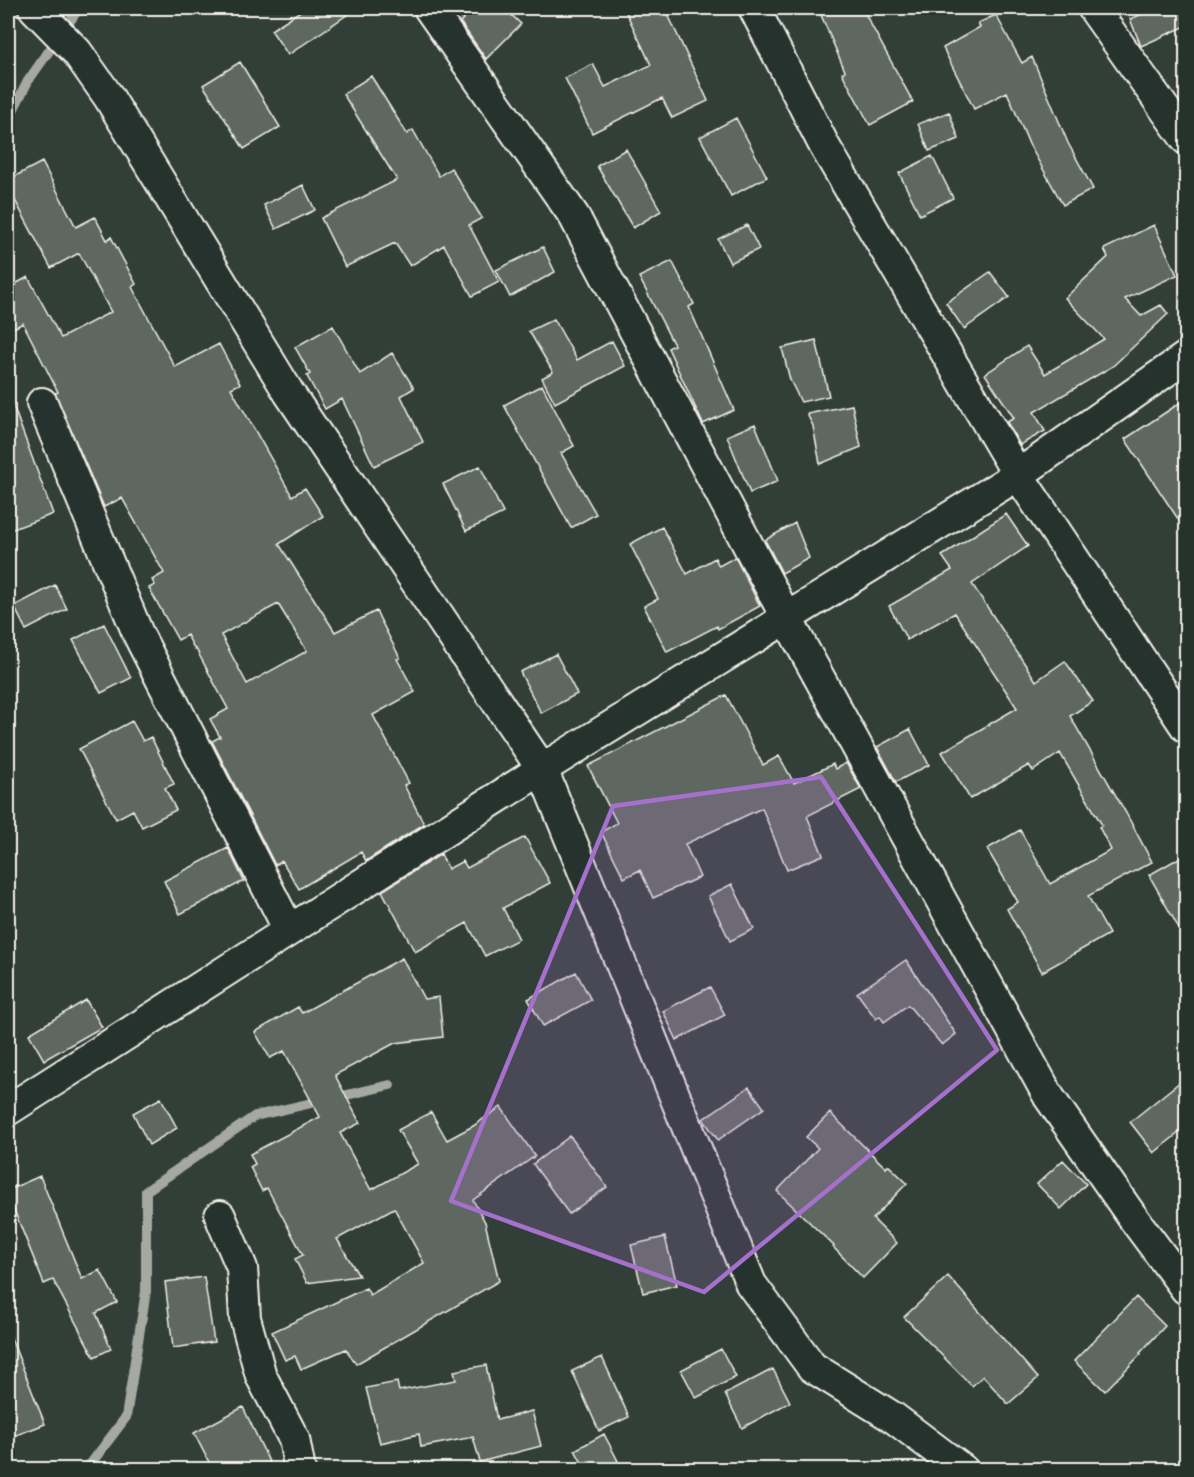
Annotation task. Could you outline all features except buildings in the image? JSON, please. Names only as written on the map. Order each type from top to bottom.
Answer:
[{"type":"street","points":[[429,8],[574,216],[786,617],[1049,1097],[1186,1289]]},
{"type":"street","points":[[754,8],[825,147],[1018,475],[1186,727]]},
{"type":"street","points":[[1093,8],[1186,139]]},
{"type":"street","points":[[39,13],[77,52],[108,96],[289,393],[542,770],[751,1284],[812,1367],[894,1418],[963,1470]]},
{"type":"street","points":[[8,1110],[542,770],[1018,475],[1186,357]]},
{"type":"street","points":[[42,403],[139,636],[288,930]]},
{"type":"street","points":[[220,1216],[243,1268],[245,1318],[261,1376],[294,1439],[300,1470]]},
{"type":"highlighted area","points":[[821,777],[997,1050],[704,1292],[451,1201],[613,806]]},
{"type":"waterway","points":[[8,120],[28,81],[77,11],[94,8]]},
{"type":"waterway","points":[[86,1470],[126,1417],[146,1291],[146,1191],[255,1116],[390,1085]]}]
